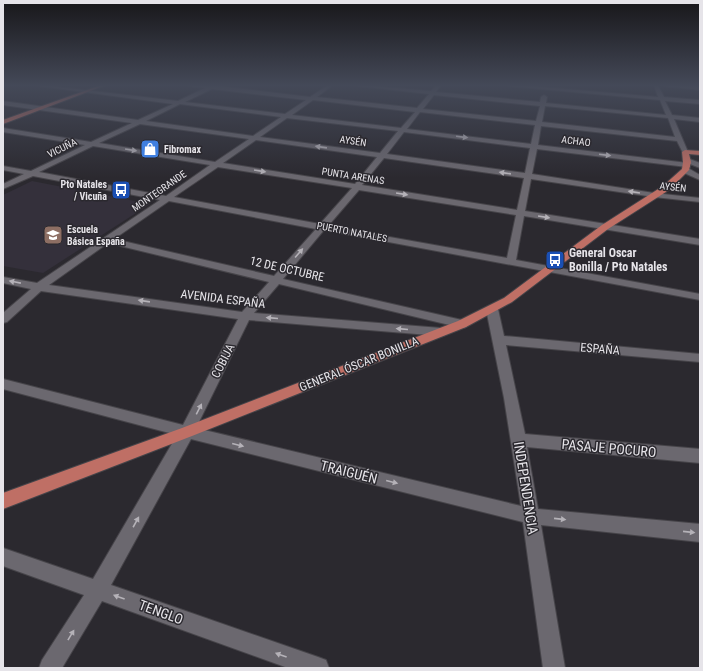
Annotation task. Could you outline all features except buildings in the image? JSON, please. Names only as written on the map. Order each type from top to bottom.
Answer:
[{"type":"main road","points":[[3,122],[18,116]]},
{"type":"main road","points":[[686,162],[700,153]]},
{"type":"main road","name":"GENERAL ÓSCAR BONILLA","points":[[3,501],[187,432],[462,324],[508,300],[605,227],[675,181],[686,162]]},
{"type":"street","name":"AYSÉN","points":[[100,116],[654,195],[700,200]]},
{"type":"street","name":"VICUÑA","points":[[3,187],[151,116]]},
{"type":"street","name":"MONTEGRANDE","points":[[3,319],[39,287],[286,116]]},
{"type":"street","name":"ACHAO","points":[[289,116],[534,146],[686,162]]},
{"type":"street","name":"COBIJA","points":[[50,668],[98,590],[187,432],[245,316],[357,187],[413,116]]},
{"type":"street","points":[[473,116],[680,139]]},
{"type":"street","points":[[511,262],[541,116]]},
{"type":"street","points":[[663,116],[700,120]]},
{"type":"street","points":[[670,117],[680,139],[686,162],[700,178]]},
{"type":"street","name":"PUNTA ARENAS","points":[[3,130],[700,242]]},
{"type":"street","points":[[686,162],[700,159]]},
{"type":"street","points":[[686,162],[700,166]]},
{"type":"street","name":"PUERTO NATALES","points":[[3,168],[700,297]]},
{"type":"street","name":"12 DE OCTUBRE","points":[[106,240],[462,324]]},
{"type":"street","name":"AVENIDA ESPAÑA","points":[[3,280],[39,287],[245,316],[441,332]]},
{"type":"street","name":"INDEPENDENCIA","points":[[492,309],[500,340],[519,440],[554,668]]},
{"type":"street","name":"ESPAÑA","points":[[500,340],[700,358]]},
{"type":"street","name":"TRAIGUÉN","points":[[3,384],[187,432],[530,516],[700,533]]},
{"type":"street","name":"PASAJE POCURO","points":[[519,440],[700,456]]},
{"type":"street","name":"TENGLO","points":[[3,557],[318,668]]},
{"type":"shaded area","name":"Escuela Básica España","points":[[32,181],[150,204],[43,273],[3,266],[3,195]]},
{"type":"place","name":"Fibromax","points":[[150,149]]},
{"type":"place","name":"Pto Natales / Vicuña","points":[[121,190]]},
{"type":"place","name":"Escuela Básica España","points":[[53,235]]},
{"type":"place","name":"General Oscar Bonilla / Pto Natales","points":[[555,260]]}]
